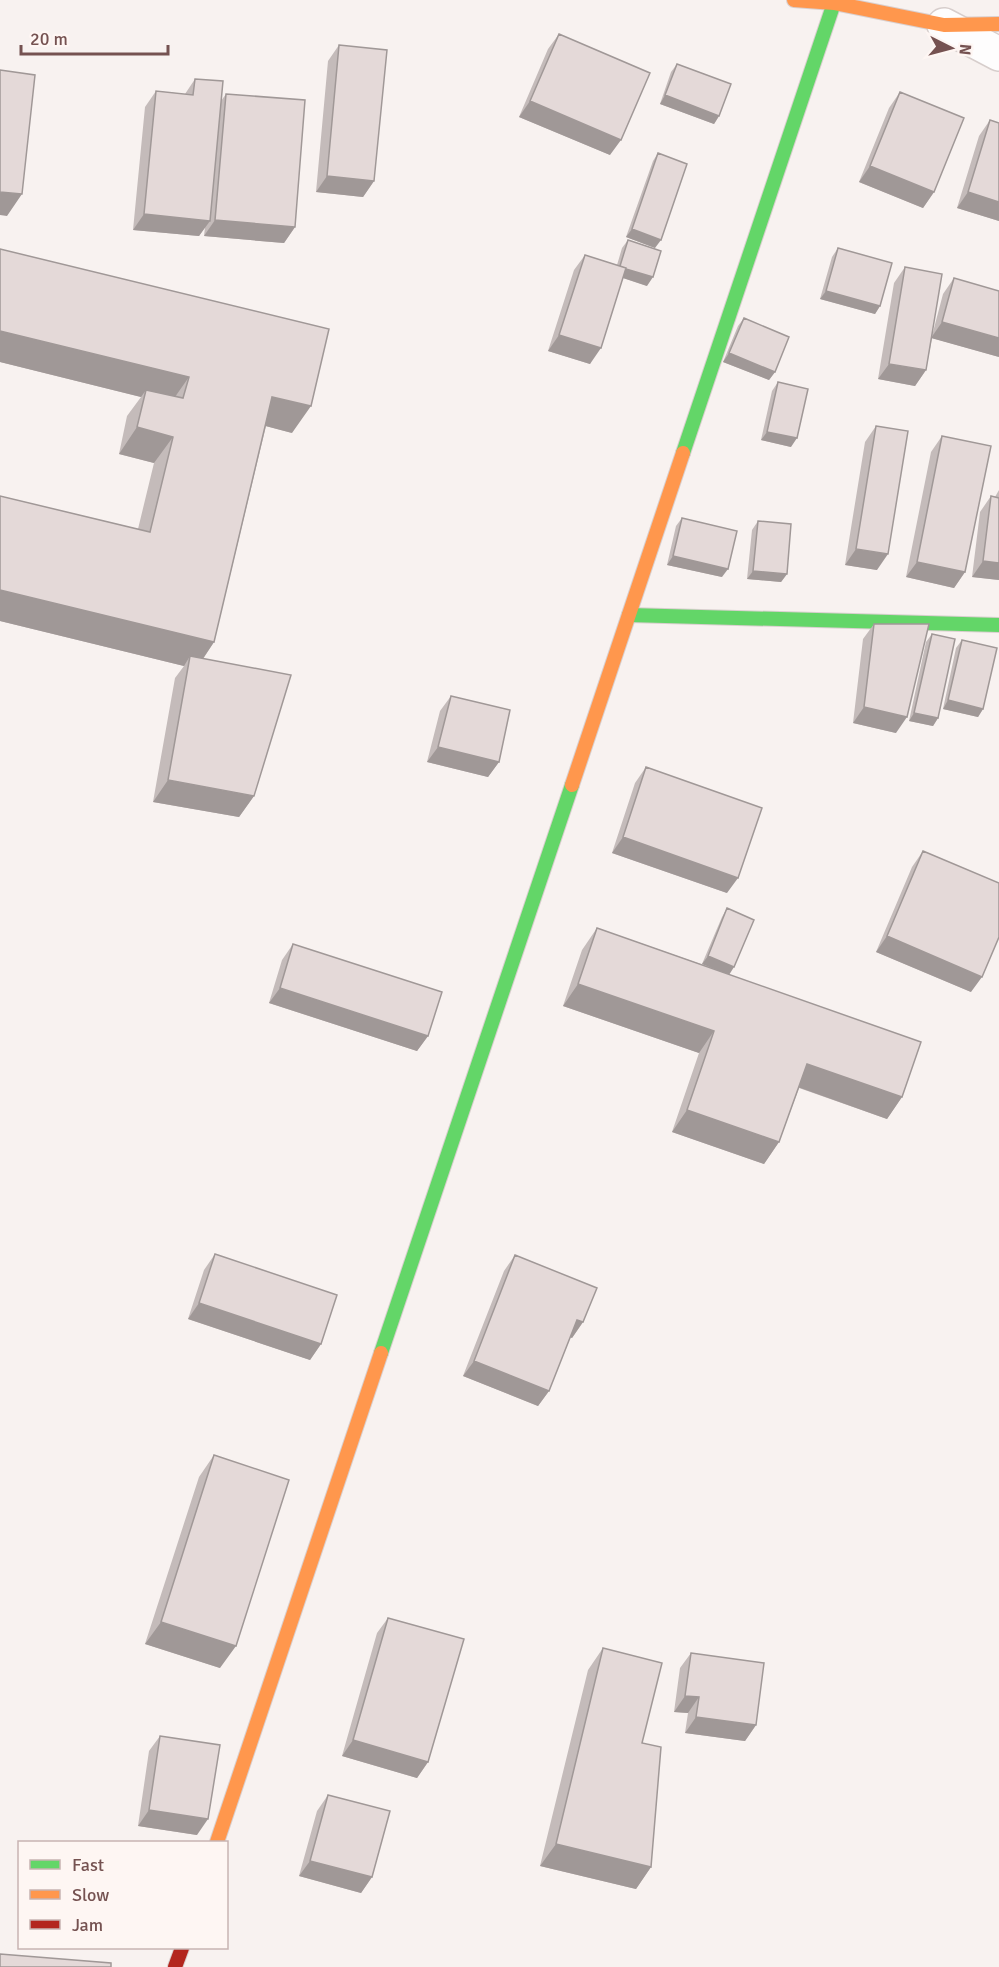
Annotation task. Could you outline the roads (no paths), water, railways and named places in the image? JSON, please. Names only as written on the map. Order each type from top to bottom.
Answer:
[{"type":"main road","points":[[794,0],[834,2],[944,25],[999,24]]},
{"type":"main road","points":[[217,1841],[834,2]]},
{"type":"main road","points":[[628,615],[999,625]]},
{"type":"main road","points":[[175,1967],[181,1949]]},
{"type":"street","points":[[944,25],[999,54]]}]
